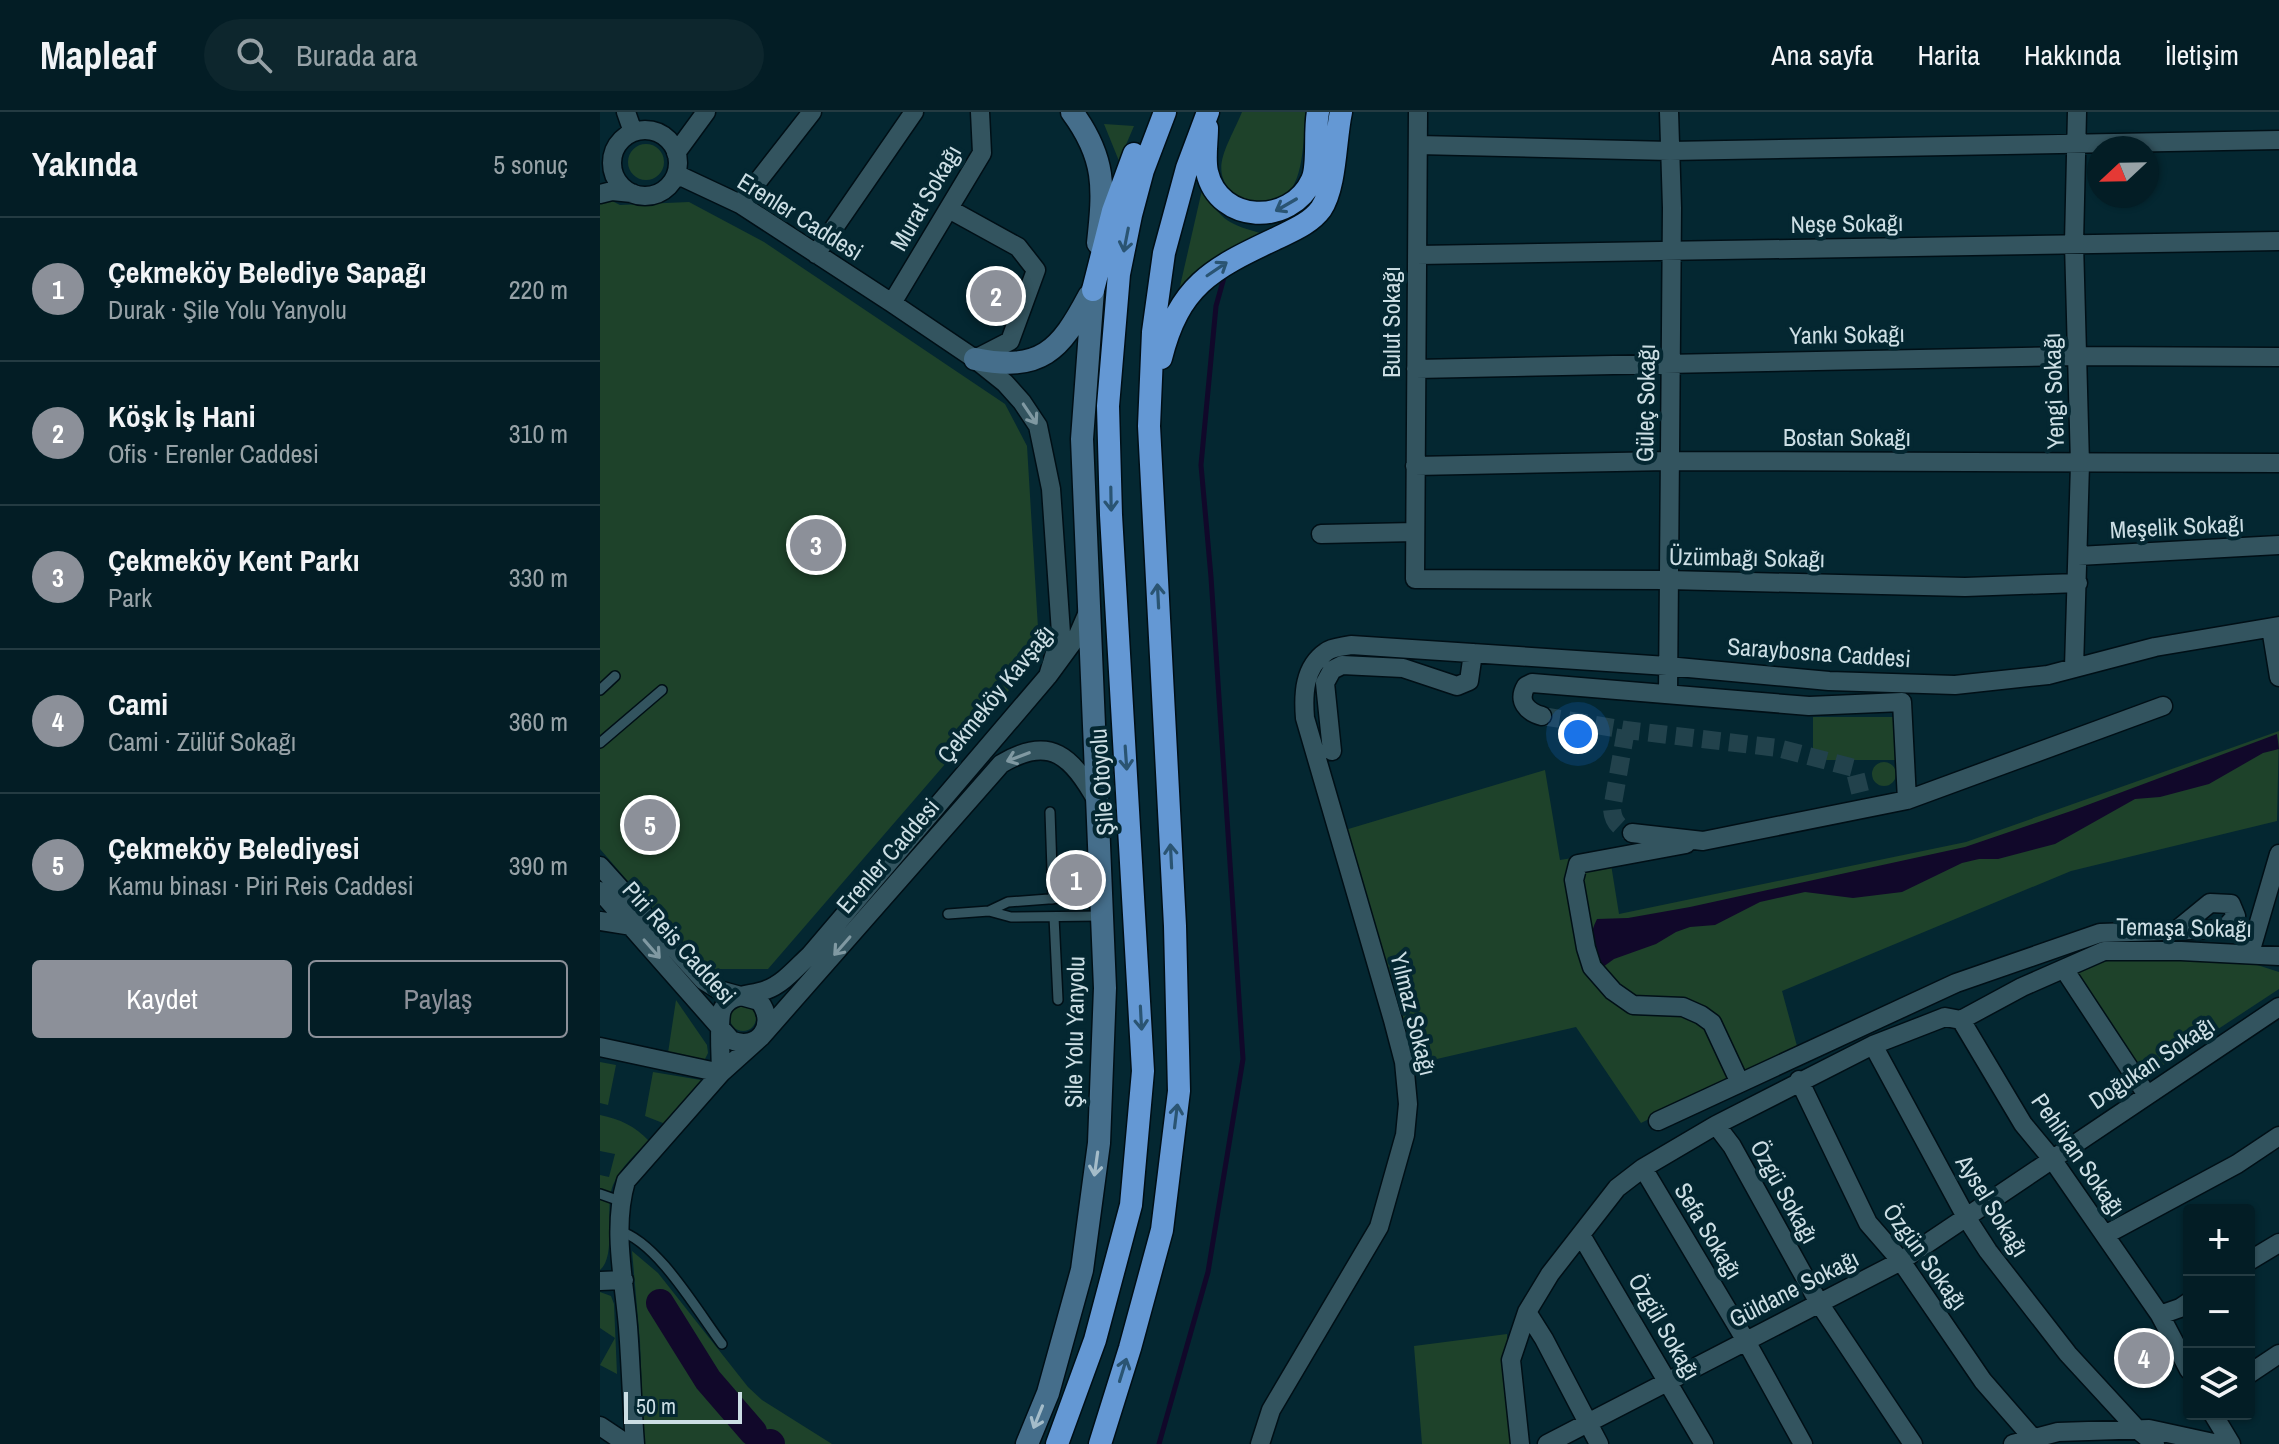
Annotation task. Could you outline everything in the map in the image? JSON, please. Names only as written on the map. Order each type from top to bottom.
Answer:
[{"type":"highway","points":[[1093,290],[1113,211],[1128,169],[1159,112]]},
{"type":"highway","name":"Şile Otoyolu","points":[[1057,1444],[1095,1340],[1131,1205],[1143,1071],[1112,531],[1108,406],[1119,274],[1143,170],[1165,112]]},
{"type":"highway","points":[[1207,113],[1207,171],[1213,186],[1233,207],[1247,213],[1262,214],[1278,211],[1293,203],[1314,178],[1318,112]]},
{"type":"highway","points":[[1150,410],[1167,334],[1176,312],[1190,293],[1220,266],[1296,228],[1313,218],[1323,207],[1329,193],[1341,112]]},
{"type":"highway","points":[[1100,1444],[1162,1230],[1179,1091],[1175,926],[1150,410],[1153,332],[1164,253],[1207,113]]},
{"type":"main road","points":[[1072,112],[1089,137],[1099,162],[1103,199],[1082,439],[1089,611]]},
{"type":"main road","points":[[975,359],[1002,365],[1033,359],[1057,347],[1072,329],[1093,290]]},
{"type":"main road","name":"Şile Yolu Yanyolu","points":[[1027,1444],[1048,1393],[1082,1270],[1099,1143],[1105,988],[1089,611]]},
{"type":"street","points":[[626,112],[633,132]]},
{"type":"street","points":[[676,153],[706,112]]},
{"type":"street","points":[[740,204],[812,112]]},
{"type":"street","points":[[816,254],[914,112]]},
{"type":"street","name":"Murat Sokağı","points":[[892,303],[982,153],[980,112]]},
{"type":"street","name":"Bulut Sokağı","points":[[1415,579],[1418,112]]},
{"type":"street","name":"Güleç Sokağı","points":[[1668,694],[1669,112]]},
{"type":"street","name":"Yengi Sokağı","points":[[2074,668],[2080,464],[2074,243],[2077,112]]},
{"type":"street","points":[[600,194],[612,191],[632,193],[653,195],[663,190],[676,174],[676,153],[664,136],[655,131],[633,132],[616,147],[606,164],[632,193]]},
{"type":"street","points":[[1418,145],[1670,151],[2279,140]]},
{"type":"street","name":"Erenler Caddesi","points":[[676,174],[740,204],[975,359],[1005,383],[1038,426],[1051,489],[1061,633],[1048,676]]},
{"type":"street","points":[[949,209],[1018,247],[1036,270],[1010,341],[975,359]]},
{"type":"street","name":"Neşe Sokağı","points":[[1417,255],[2279,241]]},
{"type":"street","name":"Yankı Sokağı","points":[[1416,369],[2076,356],[2279,357]]},
{"type":"street","name":"Bostan Sokağı","points":[[1415,466],[1668,461],[2279,463]]},
{"type":"street","points":[[1321,534],[1415,532]]},
{"type":"street","name":"Meşelik Sokağı","points":[[2078,556],[2279,545]]},
{"type":"street","name":"Üzümbağı Sokağı","points":[[1415,579],[1668,580],[1965,587],[2078,583]]},
{"type":"street","name":"Çekmeköy Kavşağı","points":[[745,996],[767,990],[783,980],[810,955],[1048,676],[1078,635],[1089,611]]},
{"type":"street","points":[[2275,627],[2279,677]]},
{"type":"street","name":"Saraybosna Caddesi","points":[[1351,645],[1667,666],[1829,681],[1955,685],[2048,675],[2155,647],[2275,627]]},
{"type":"street","name":"Yılmaz Sokağı","points":[[1260,1444],[1271,1410],[1379,1227],[1405,1135],[1408,1104],[1404,1062],[1305,718],[1303,692],[1313,665],[1327,650],[1351,645]]},
{"type":"street","points":[[1332,751],[1325,683],[1332,670],[1342,665],[1403,668],[1457,686],[1469,681],[1473,653]]},
{"type":"street","points":[[1542,716],[1532,713],[1522,699],[1526,686],[1532,683],[1809,706],[1902,702],[1907,800]]},
{"type":"street","points":[[2016,760],[2051,735],[2131,705]]},
{"type":"street","points":[[1740,1083],[1712,1023],[1683,1007],[1633,1005],[1613,991],[1592,967],[1574,880],[1578,864],[1703,841],[1862,803],[1907,800],[2163,706]]},
{"type":"street","name":"Erenler Caddesi","points":[[761,1037],[1001,764],[1018,754],[1041,750],[1059,753],[1081,773],[1097,802]]},
{"type":"street","points":[[1632,833],[1703,841]]},
{"type":"street","points":[[2250,953],[2279,854]]},
{"type":"street","points":[[600,866],[703,980],[719,990],[759,1001],[768,1015],[768,1023],[761,1037],[721,1073],[626,1181],[620,1201],[619,1231],[635,1444]]},
{"type":"street","name":"Piri Reis Caddesi","points":[[600,891],[722,1028]]},
{"type":"street","points":[[600,921],[632,926]]},
{"type":"street","points":[[1658,1121],[1956,983],[2100,933],[2177,930]]},
{"type":"street","name":"Temaşa Sokağı","points":[[1961,1020],[2022,987],[2104,951],[2279,956]]},
{"type":"street","points":[[2064,969],[2147,1095]]},
{"type":"street","points":[[721,1073],[721,1012],[737,997],[745,996]]},
{"type":"street","name":"Doğukan Sokağı","points":[[2052,1159],[2279,1007]]},
{"type":"street","points":[[1520,1444],[1511,1360],[1527,1312],[1550,1274],[1617,1188],[1643,1168],[1799,1080],[1873,1045],[1945,1017],[1961,1020]]},
{"type":"street","name":"Pehlivan Sokağı","points":[[1961,1020],[2023,1124],[2052,1159],[2160,1315],[2183,1359]]},
{"type":"street","points":[[722,1028],[731,1040],[738,1043],[746,1044],[761,1037]]},
{"type":"street","name":"Aysel Sokağı","points":[[1873,1045],[1966,1217],[1988,1251],[2068,1354],[2138,1430],[2155,1444]]},
{"type":"street","points":[[600,1047],[721,1073]]},
{"type":"street","name":"Özgün Sokağı","points":[[1799,1080],[1868,1223],[1901,1261],[1983,1381],[2036,1442]]},
{"type":"street","name":"Özgü Sokağı","points":[[1716,1125],[1732,1146],[1819,1303],[1913,1444]]},
{"type":"street","points":[[2105,1235],[2237,1164],[2279,1136]]},
{"type":"street","name":"Güldane Sokağı","points":[[1547,1444],[1901,1261],[2052,1159]]},
{"type":"street","name":"Sefa Sokağı","points":[[1643,1168],[1803,1444]]},
{"type":"street","name":"Özgül Sokağı","points":[[1581,1235],[1704,1444]]},
{"type":"street","points":[[2255,1257],[2279,1243]]},
{"type":"street","points":[[600,1281],[624,1280]]},
{"type":"street","points":[[2160,1315],[2183,1306]]},
{"type":"street","points":[[1527,1312],[1599,1444]]},
{"type":"street","points":[[2255,1370],[2279,1354]]},
{"type":"street","points":[[2217,1420],[2231,1444]]},
{"type":"street","points":[[600,1426],[627,1444]]},
{"type":"street","points":[[2013,1444],[2036,1442],[2058,1432],[2149,1429],[2218,1444]]},
{"type":"lane","points":[[600,690],[615,676]]},
{"type":"lane","points":[[600,743],[662,690]]},
{"type":"lane","points":[[1050,812],[1053,899]]},
{"type":"lane","points":[[989,911],[1008,902],[1053,899],[1102,906]]},
{"type":"lane","points":[[1040,900],[1041,917]]},
{"type":"lane","points":[[948,914],[989,911],[1011,917],[1054,917],[1102,906]]},
{"type":"lane","points":[[1054,917],[1058,1000]]},
{"type":"lane","points":[[600,1194],[620,1201]]},
{"type":"lane","points":[[619,1231],[631,1234],[662,1263],[722,1344]]},
{"type":"green space","points":[[1242,112],[1307,112],[1299,172],[1288,193],[1280,200],[1250,206],[1226,185],[1222,174],[1224,152]]},
{"type":"green space","points":[[1104,124],[1134,126],[1119,161]]},
{"type":"green space","points":[[646,144],[659,149],[664,162],[659,175],[646,180],[633,175],[628,162],[633,149]]},
{"type":"green space","points":[[1202,190],[1227,220],[1264,234],[1178,295]]},
{"type":"green space","points":[[604,197],[620,205],[689,202],[764,242],[1005,404],[1027,446],[1039,644],[1022,675],[768,969],[704,969],[600,849],[600,199]]},
{"type":"green space","points":[[1813,717],[1898,717],[1898,760],[1813,760]]},
{"type":"green space","points":[[2279,731],[2277,821],[2071,871],[1782,991],[1797,1046],[1641,1123],[1576,1027],[1415,1064],[1345,830],[1545,770],[1560,860],[1609,852],[1619,914],[1966,842]]},
{"type":"green space","points":[[1884,762],[1892,766],[1896,774],[1892,782],[1884,786],[1876,782],[1872,774],[1876,766]]},
{"type":"green space","points":[[2220,953],[2279,972],[2279,989],[2139,1081],[2070,971],[2119,958]]},
{"type":"green space","points":[[676,1000],[707,1045],[705,1059],[699,1061],[668,1053]]},
{"type":"green space","points":[[743,1005],[752,1009],[756,1018],[752,1027],[743,1031],[734,1027],[730,1018],[734,1009]]},
{"type":"green space","points":[[600,1062],[616,1065],[608,1105],[600,1103]]},
{"type":"green space","points":[[653,1072],[701,1080],[700,1087],[668,1125],[645,1116]]},
{"type":"green space","points":[[600,1115],[627,1124],[649,1141],[624,1167],[613,1185],[608,1254],[600,1270],[600,1175],[609,1177],[615,1154],[600,1151]]},
{"type":"green space","points":[[632,1251],[658,1273],[748,1387],[762,1400],[832,1444],[644,1444]]},
{"type":"green space","points":[[600,1292],[611,1296],[614,1304],[617,1374],[600,1365],[615,1338],[600,1328]]},
{"type":"green space","points":[[1507,1334],[1510,1444],[1422,1444],[1414,1346]]},
{"type":"shaded area","points":[[2277,734],[2279,749],[2263,753],[2209,784],[2160,797],[2135,799],[2055,844],[1998,859],[1962,863],[1902,892],[1853,898],[1805,892],[1760,902],[1715,925],[1690,927],[1676,932],[1656,944],[1614,959],[1603,967],[1593,951],[1591,938],[1597,919],[1628,918],[1690,907],[1965,847]]},
{"type":"waterway","points":[[1159,1444],[1208,1272],[1243,1059],[1201,465],[1216,306],[1225,274]]},
{"type":"waterway","points":[[660,1303],[708,1380],[753,1432]]},
{"type":"tunnel","points":[[1542,716],[1626,730],[1778,748],[1854,768],[1861,796]]},
{"type":"tunnel","points":[[1626,730],[1612,809],[1618,824],[1632,833]]},
{"type":"place","name":"Köşk İş Hani","points":[[996,296]]},
{"type":"place","name":"Çekmeköy Kent Parkı","points":[[816,545]]},
{"type":"place","name":"Çekmeköy Belediyesi","points":[[650,825]]},
{"type":"place","name":"Çekmeköy Belediye Sapağı","points":[[1076,880]]},
{"type":"place","name":"Cami","points":[[2144,1358]]}]
